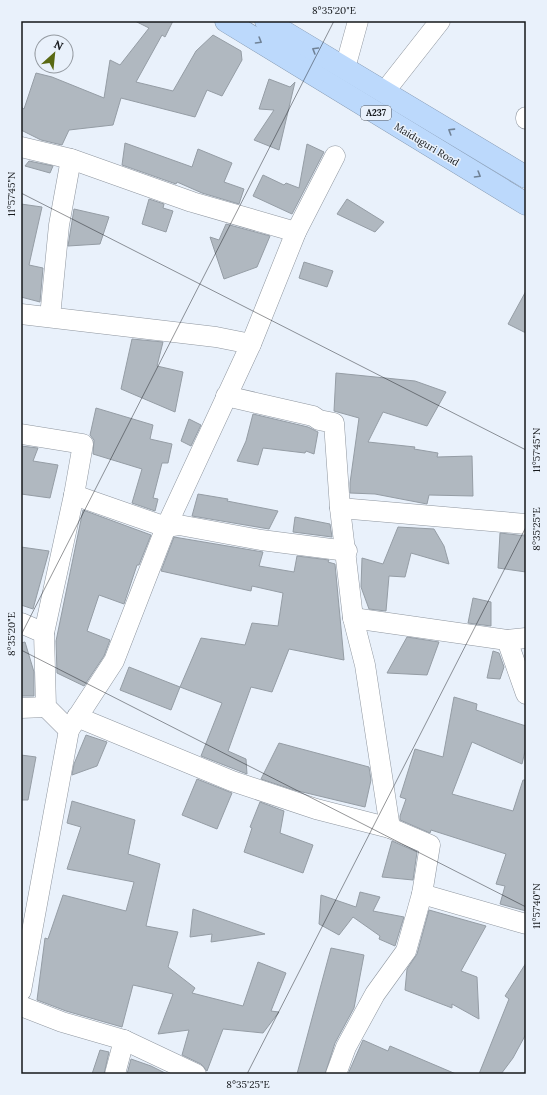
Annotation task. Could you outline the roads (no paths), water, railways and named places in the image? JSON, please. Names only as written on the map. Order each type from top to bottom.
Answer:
[{"type":"highway","name":"Maiduguri Road","points":[[226,21],[526,204]]},
{"type":"highway","name":"A237","points":[[266,21],[385,90],[526,177]]},
{"type":"street","points":[[345,68],[358,21]]},
{"type":"street","points":[[385,90],[440,21]]},
{"type":"street","points":[[21,147],[71,159],[192,202],[296,232]]},
{"type":"street","points":[[21,991],[73,723],[114,661],[166,527],[251,344],[296,232],[335,156]]},
{"type":"street","points":[[50,317],[59,225],[71,159]]},
{"type":"street","points":[[21,314],[216,337],[251,344]]},
{"type":"street","points":[[226,396],[313,416],[319,420],[334,422],[340,508],[347,551],[354,618],[365,664],[390,828]]},
{"type":"street","points":[[21,434],[83,444],[74,494],[44,633],[46,706]]},
{"type":"street","points":[[74,494],[166,527],[179,525],[261,540],[347,551]]},
{"type":"street","points":[[340,508],[526,524]]},
{"type":"street","points":[[354,618],[516,639],[526,694]]},
{"type":"street","points":[[21,623],[44,633]]},
{"type":"street","points":[[21,708],[46,706],[73,723],[232,781],[316,809],[390,828],[430,845],[422,894],[406,951],[375,994],[346,1047],[336,1074]]},
{"type":"street","points":[[422,894],[526,924]]},
{"type":"street","points":[[21,1006],[62,1022],[124,1040],[196,1074]]},
{"type":"street","points":[[116,1074],[124,1040]]}]
